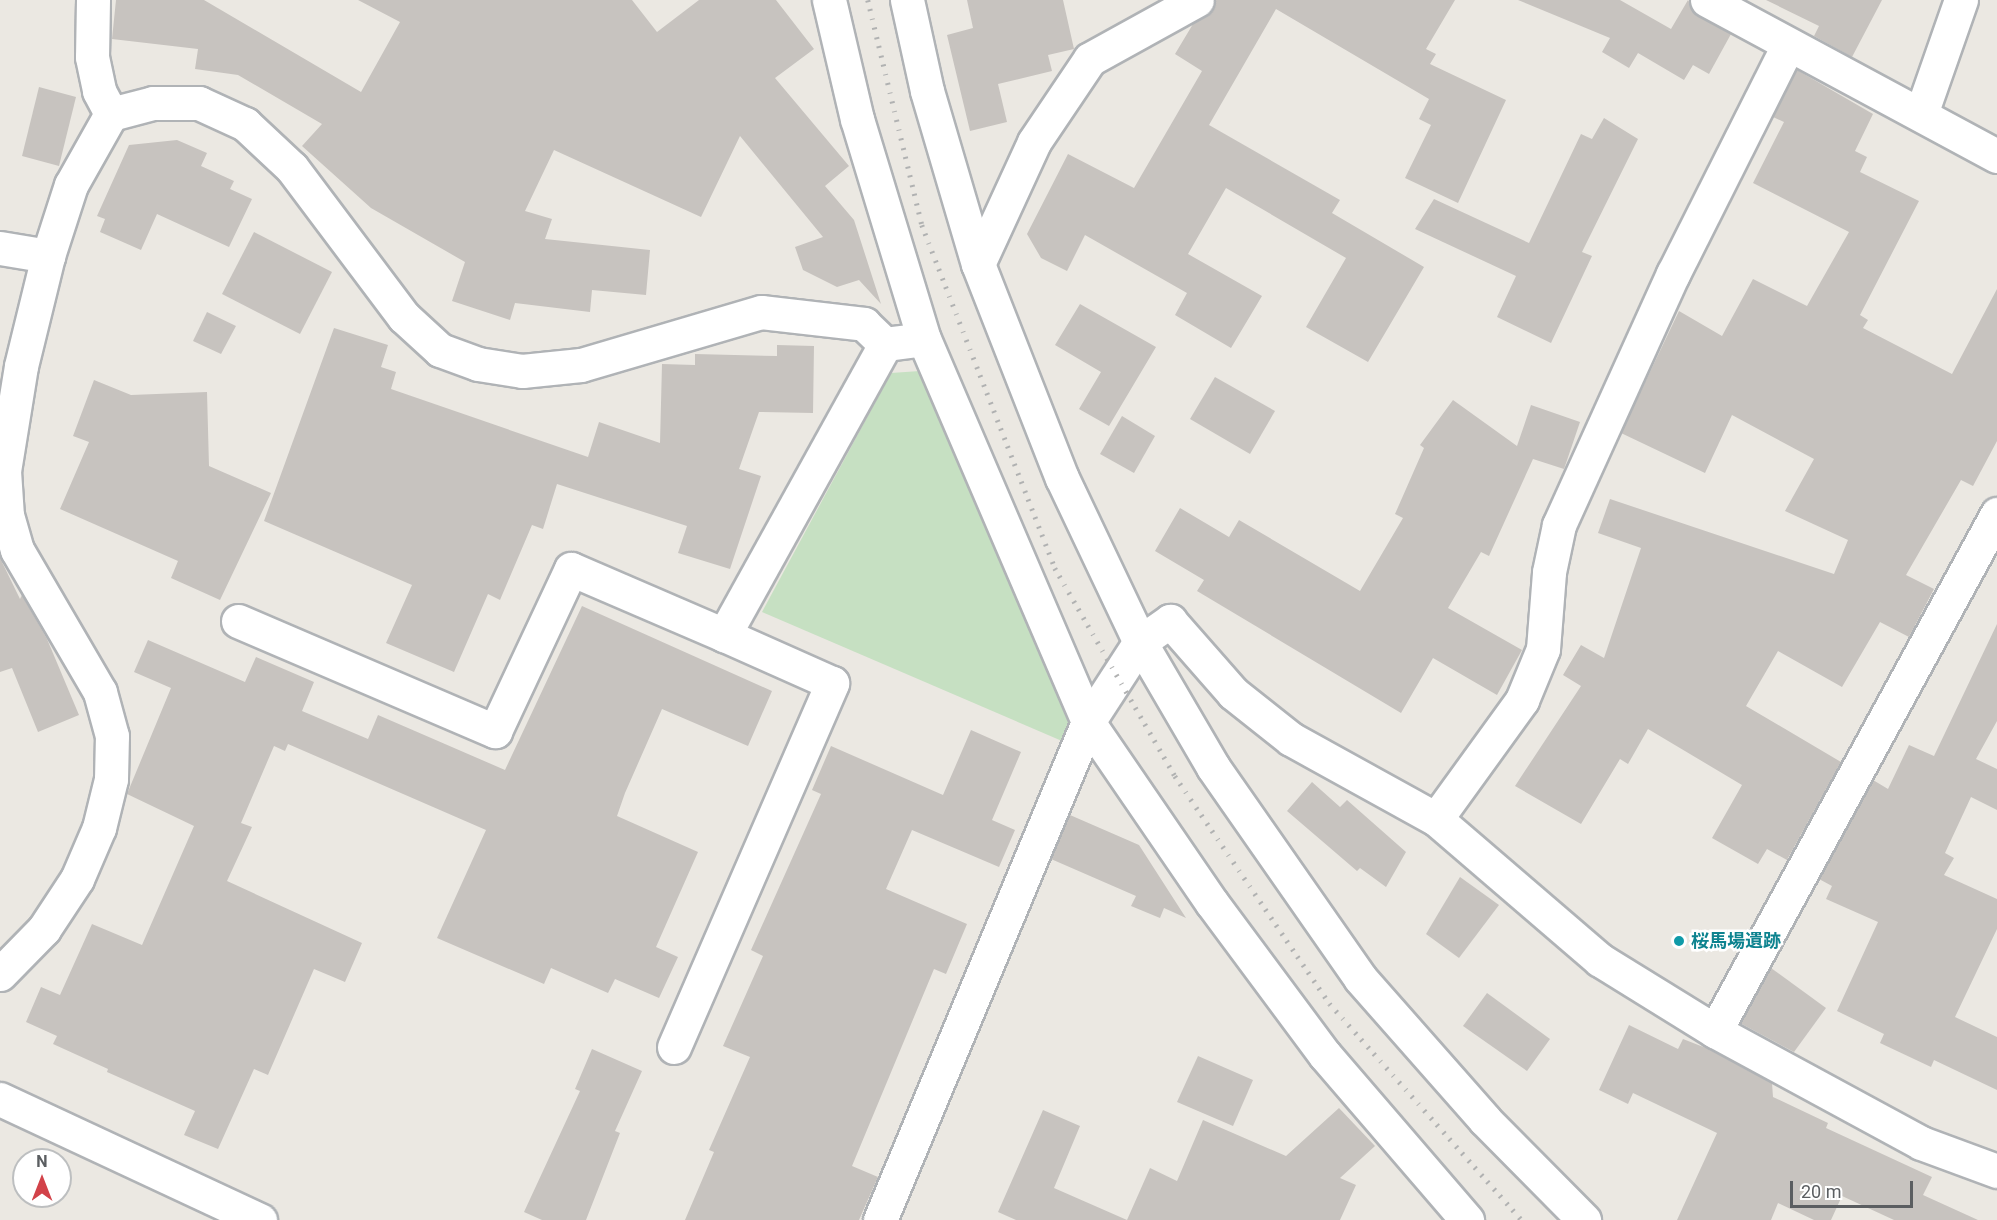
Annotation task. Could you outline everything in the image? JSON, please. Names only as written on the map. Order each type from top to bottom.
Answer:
[{"type":"street","points":[[93,0],[92,57],[99,91],[111,114]]},
{"type":"street","points":[[829,0],[857,119],[924,339],[1088,722],[1212,903],[1325,1055],[1467,1220]]},
{"type":"street","points":[[907,0],[927,91],[978,264],[1062,478],[1140,642],[1213,767],[1360,978],[1485,1120],[1584,1220]]},
{"type":"street","points":[[978,264],[1034,142],[1090,58],[1197,0]]},
{"type":"street","points":[[1707,0],[1997,156]]},
{"type":"street","points":[[1921,114],[1961,0]]},
{"type":"street","points":[[1436,819],[1522,700],[1543,649],[1549,572],[1559,525],[1673,274],[1788,45]]},
{"type":"street","points":[[0,974],[44,929],[77,879],[99,828],[111,779],[112,736],[100,692],[17,550],[7,516],[6,459],[21,366],[48,256],[71,185],[111,114],[153,103],[198,103],[245,124],[292,168],[404,317],[440,350],[478,364],[522,371],[581,365],[760,312],[864,324],[885,344]]},
{"type":"street","points":[[0,248],[48,256]]},
{"type":"street","points":[[885,344],[924,339]]},
{"type":"street","points":[[724,635],[885,344]]},
{"type":"street","points":[[1715,1031],[1997,514]]},
{"type":"street","points":[[238,621],[495,731],[572,569],[832,683],[674,1047]]},
{"type":"street","points":[[880,1220],[1088,722],[1140,642],[1170,621],[1233,693],[1291,739],[1436,819],[1600,960],[1715,1031],[1921,1143],[1997,1171]]},
{"type":"street","points":[[0,1099],[260,1220]]},
{"type":"green space","points":[[920,371],[1071,717],[1062,741],[762,612],[891,373]]},
{"type":"building","points":[[116,0],[204,0],[361,92],[400,22],[358,0],[632,0],[657,32],[699,0],[776,0],[814,49],[775,78],[849,166],[825,186],[854,220],[881,304],[859,280],[837,287],[803,270],[795,247],[823,237],[740,136],[701,217],[554,150],[525,211],[552,219],[545,239],[650,250],[646,295],[592,290],[590,312],[515,303],[510,320],[452,301],[465,262],[371,208],[302,146],[322,124],[238,75],[195,69],[198,49],[112,39]]},
{"type":"building","points":[[967,0],[1063,0],[1074,49],[1048,55],[1052,71],[998,84],[1007,122],[970,131],[947,35],[973,28]]},
{"type":"building","points":[[1216,0],[1455,0],[1426,49],[1436,54],[1430,64],[1506,100],[1458,203],[1405,178],[1431,125],[1419,119],[1429,99],[1276,9],[1209,125],[1340,200],[1332,213],[1424,267],[1368,362],[1306,327],[1346,258],[1226,188],[1188,254],[1262,296],[1231,348],[1175,315],[1187,293],[1085,235],[1067,271],[1041,258],[1027,234],[1068,154],[1134,188],[1202,71],[1175,54],[1193,24],[1213,10]]},
{"type":"building","points":[[1518,0],[1620,0],[1671,29],[1688,0],[1698,16],[1731,34],[1709,74],[1693,65],[1684,80],[1638,53],[1629,68],[1602,52],[1610,38]]},
{"type":"building","points":[[1766,0],[1882,0],[1852,57],[1814,36],[1819,26]]},
{"type":"building","points":[[1797,70],[1873,114],[1855,151],[1867,157],[1860,172],[1919,201],[1860,315],[1868,320],[1863,328],[1952,374],[1997,289],[1997,441],[1973,486],[1961,480],[1906,575],[1934,589],[1909,637],[1880,622],[1842,687],[1778,651],[1746,706],[1841,762],[1787,860],[1767,849],[1758,864],[1712,838],[1742,785],[1648,729],[1628,764],[1620,759],[1581,824],[1515,786],[1581,686],[1563,675],[1581,645],[1604,658],[1641,548],[1598,533],[1610,499],[1834,574],[1848,540],[1785,511],[1814,459],[1732,415],[1705,473],[1621,433],[1679,311],[1722,336],[1753,279],[1807,306],[1849,232],[1753,183],[1784,122],[1773,117]]},
{"type":"building","points":[[39,87],[76,97],[59,166],[22,156]]},
{"type":"building","points":[[1604,118],[1638,139],[1582,252],[1592,256],[1551,343],[1497,317],[1516,276],[1415,229],[1434,199],[1529,243],[1581,134],[1592,139]]},
{"type":"building","points":[[177,140],[207,153],[201,166],[234,181],[230,189],[252,199],[229,247],[157,214],[141,250],[100,232],[105,219],[97,216],[129,145]]},
{"type":"building","points":[[254,232],[332,272],[300,334],[222,294]]},
{"type":"building","points":[[1080,304],[1156,347],[1109,426],[1079,409],[1101,372],[1055,345]]},
{"type":"building","points":[[207,312],[236,326],[221,354],[193,341]]},
{"type":"building","points":[[334,328],[388,345],[381,367],[396,372],[391,389],[588,457],[599,422],[660,443],[662,364],[695,365],[695,354],[777,356],[777,345],[814,346],[813,413],[759,412],[739,469],[761,476],[730,569],[678,553],[687,526],[557,484],[543,529],[532,525],[500,600],[488,594],[454,672],[386,643],[412,585],[264,521]]},
{"type":"building","points":[[1215,377],[1275,411],[1250,454],[1190,419]]},
{"type":"building","points":[[94,380],[131,395],[207,392],[209,466],[271,493],[220,600],[171,578],[178,561],[60,509],[89,442],[73,436]]},
{"type":"building","points":[[1453,400],[1517,446],[1531,405],[1580,422],[1564,469],[1533,459],[1489,556],[1481,552],[1448,608],[1522,650],[1497,695],[1433,658],[1401,713],[1197,591],[1204,580],[1155,551],[1180,508],[1229,537],[1239,520],[1360,591],[1403,518],[1395,514],[1424,448],[1420,445]]},
{"type":"building","points":[[1122,416],[1155,436],[1134,473],[1100,454]]},
{"type":"building","points":[[0,558],[20,599],[22,595],[47,639],[79,715],[38,732],[12,668],[0,672]]},
{"type":"building","points":[[582,606],[772,691],[748,746],[662,709],[625,793],[617,816],[698,852],[656,947],[678,957],[659,998],[615,979],[608,993],[551,968],[544,984],[437,938],[486,830],[288,744],[285,751],[274,746],[241,823],[252,827],[227,881],[362,943],[345,982],[314,969],[268,1075],[254,1069],[218,1149],[184,1135],[195,1111],[107,1072],[108,1069],[53,1044],[57,1036],[26,1022],[41,987],[60,995],[92,924],[142,945],[194,826],[127,794],[171,688],[134,672],[148,640],[245,682],[256,657],[314,682],[302,711],[368,739],[378,715],[505,770]]},
{"type":"building","points":[[1997,624],[1997,721],[1976,759],[1997,769],[1997,810],[1971,797],[1945,853],[1954,858],[1944,875],[1997,899],[1997,929],[1955,1017],[1997,1037],[1997,1090],[1934,1060],[1931,1067],[1880,1043],[1884,1034],[1837,1011],[1878,922],[1826,899],[1832,886],[1819,879],[1873,780],[1888,789],[1909,745],[1934,756]]},
{"type":"building","points":[[971,730],[1021,752],[992,820],[1015,830],[999,867],[912,830],[886,889],[967,924],[946,974],[934,969],[852,1166],[878,1177],[859,1220],[685,1220],[714,1152],[709,1150],[750,1057],[723,1046],[763,956],[751,950],[821,794],[812,790],[831,746],[943,795]]},
{"type":"building","points":[[1312,782],[1340,807],[1347,800],[1406,852],[1386,887],[1360,868],[1357,871],[1287,811]]},
{"type":"building","points":[[1070,815],[1139,845],[1186,918],[1164,908],[1160,918],[1131,906],[1136,896],[1051,859]]},
{"type":"building","points":[[1460,877],[1499,905],[1459,958],[1426,934]]},
{"type":"building","points":[[1771,968],[1826,1008],[1794,1052],[1740,1023]]},
{"type":"building","points":[[1487,993],[1550,1039],[1527,1071],[1463,1026]]},
{"type":"building","points":[[1629,1025],[1678,1049],[1683,1039],[1711,1050],[1772,1083],[1773,1097],[1828,1123],[1826,1128],[1932,1177],[1923,1195],[1978,1220],[1894,1220],[1842,1196],[1831,1220],[1814,1220],[1778,1203],[1771,1220],[1677,1220],[1717,1133],[1633,1093],[1628,1104],[1599,1090]]},
{"type":"building","points":[[592,1049],[642,1071],[615,1131],[620,1133],[586,1220],[542,1220],[524,1212],[580,1091],[575,1089]]},
{"type":"building","points":[[1198,1056],[1253,1080],[1233,1126],[1177,1102]]},
{"type":"building","points":[[1339,1108],[1375,1146],[1340,1178],[1356,1185],[1340,1220],[1127,1220],[1150,1168],[1177,1181],[1203,1120],[1286,1156]]},
{"type":"building","points":[[1043,1110],[1080,1126],[1054,1188],[1127,1220],[1016,1220],[998,1212]]},
{"type":"railway","points":[[868,0],[922,225],[1055,568],[1175,776],[1330,1004],[1522,1220]]},
{"type":"place","name":"桜馬場遺跡","points":[[1679,941]]}]
